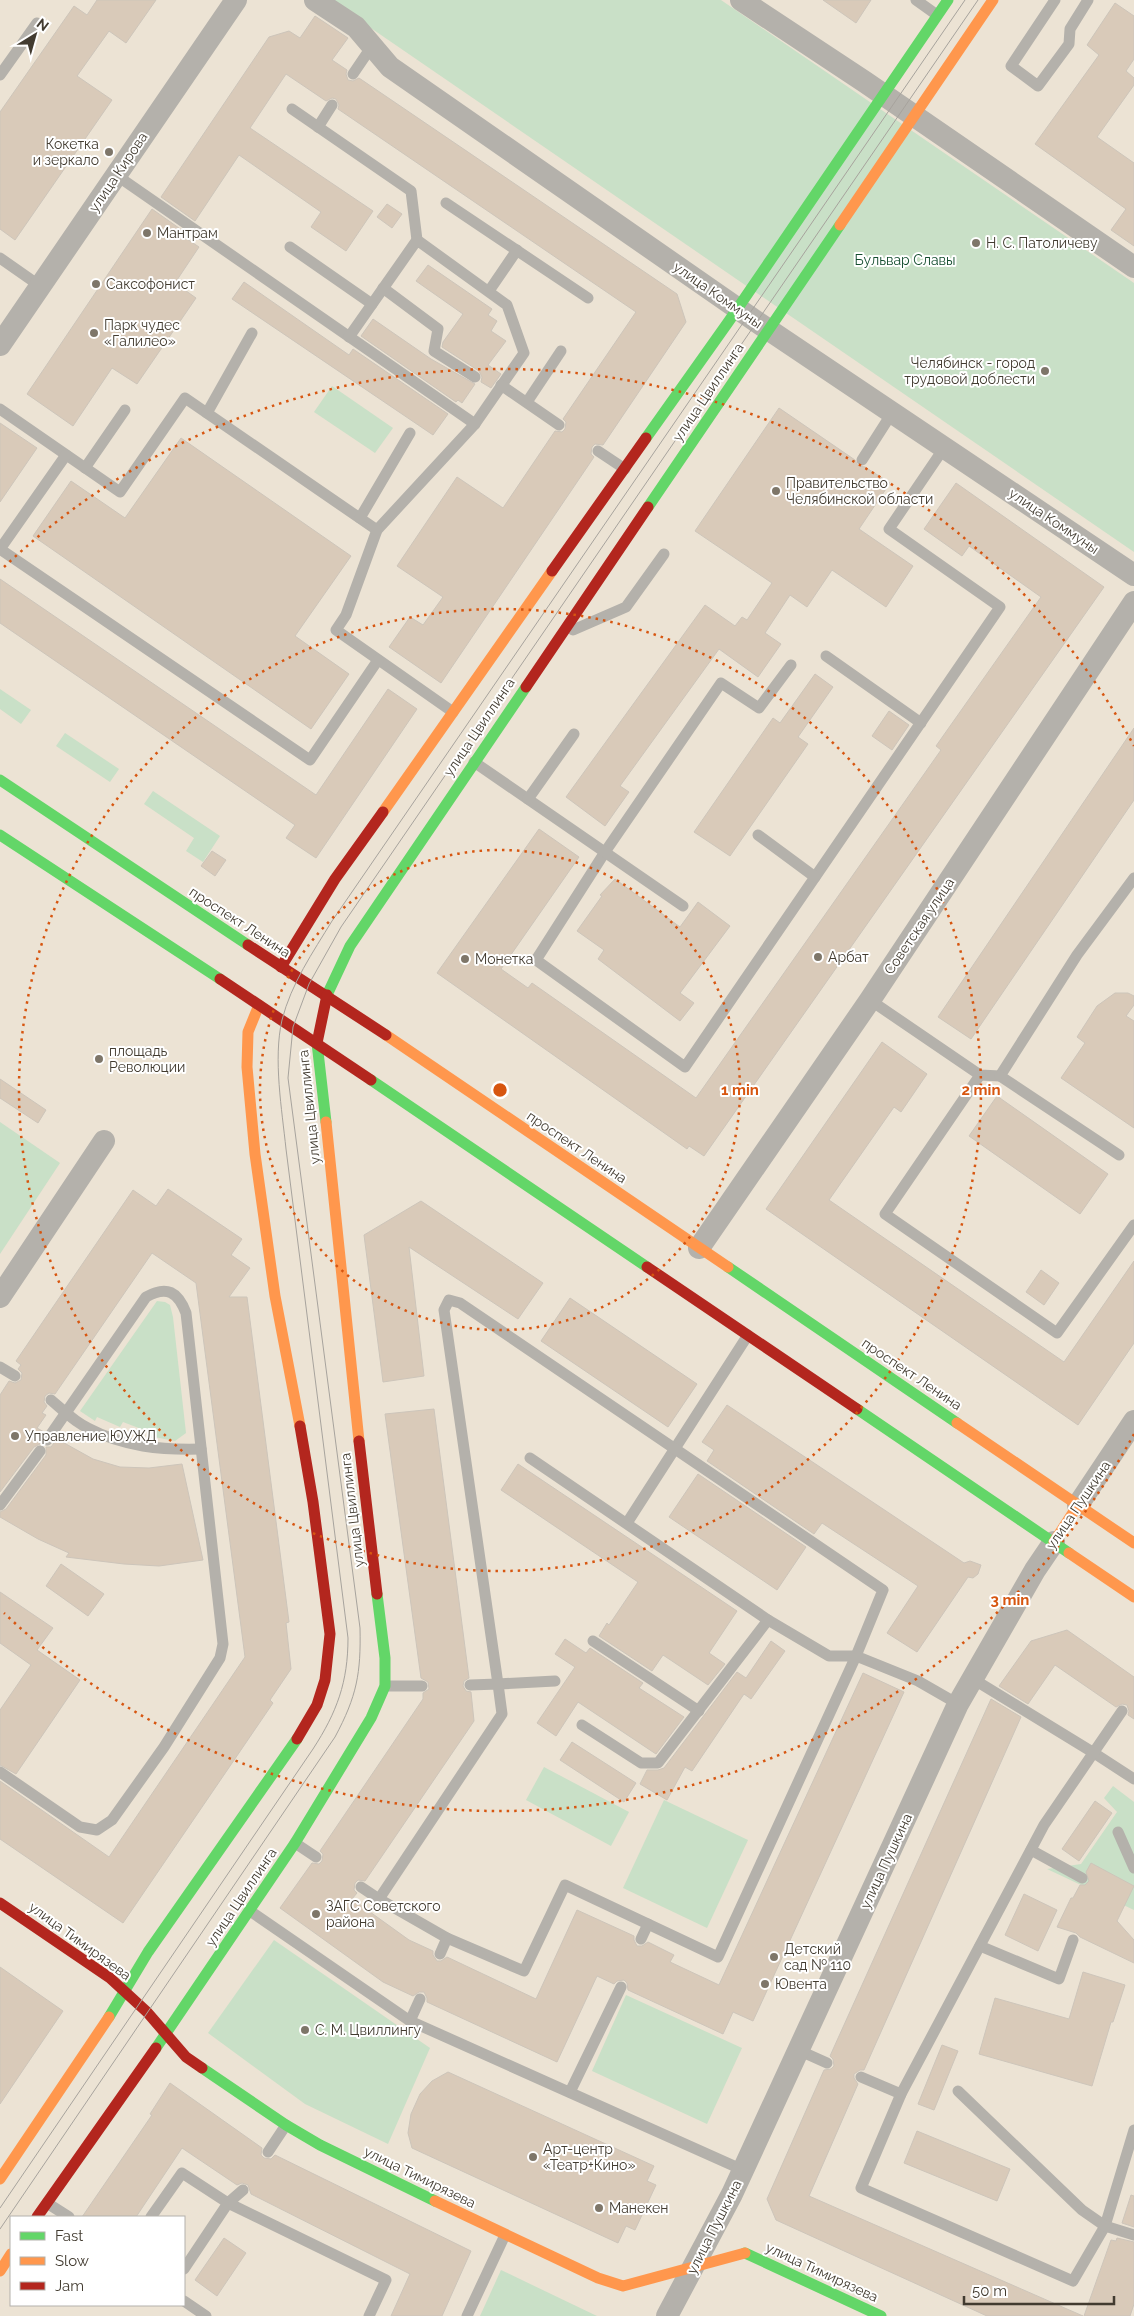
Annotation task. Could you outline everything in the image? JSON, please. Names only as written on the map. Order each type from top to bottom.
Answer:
[{"type":"main road","name":"улица Цвиллинга","points":[[278,970],[316,908],[625,469],[948,0]]},
{"type":"main road","name":"улица Цвиллинга","points":[[38,2216],[166,2035],[295,1843],[358,1742],[385,1686],[386,1658],[362,1479],[348,1323],[317,1043],[327,995],[350,946],[993,0]]},
{"type":"main road","name":"проспект Ленина","points":[[0,780],[278,970],[327,995],[1134,1543]]},
{"type":"main road","points":[[0,835],[261,1001],[317,1043],[1134,1597]]},
{"type":"main road","points":[[0,2179],[99,2034],[148,1952],[304,1728],[322,1693],[328,1664],[329,1626],[313,1502],[272,1279],[255,1154],[247,1067],[248,1032],[261,1001]]},
{"type":"main road","name":"улица Пушкина","points":[[1054,1542],[1078,1505]]},
{"type":"main road","name":"улица Тимирязева","points":[[0,1903],[124,1991],[147,2012],[186,2057],[286,2125],[320,2145],[505,2235],[598,2278],[623,2286],[692,2269],[745,2253],[881,2316]]},
{"type":"main road","points":[[0,2270],[10,2255]]},
{"type":"street","name":"улица Кирова","points":[[0,345],[236,0]]},
{"type":"street","name":"улица Коммуны","points":[[315,0],[356,27],[390,67],[769,330],[1134,575]]},
{"type":"street","points":[[742,0],[883,94],[1134,267]]},
{"type":"street","name":"Советская улица","points":[[699,1248],[870,1000],[1134,602]]},
{"type":"street","points":[[0,1297],[104,1141]]},
{"type":"street","name":"улица Пушкина","points":[[1078,1505],[1134,1421]]},
{"type":"street","name":"улица Пушкина","points":[[667,2316],[743,2170],[958,1704],[1035,1570],[1054,1542]]},
{"type":"lane","points":[[916,0],[937,15]]},
{"type":"lane","points":[[1055,0],[1011,66],[1038,86],[1069,44],[1070,29],[1088,0]]},
{"type":"lane","points":[[0,75],[37,23]]},
{"type":"lane","points":[[353,74],[372,46]]},
{"type":"lane","points":[[318,127],[332,105]]},
{"type":"lane","points":[[292,109],[410,191],[417,240],[349,337]]},
{"type":"lane","points":[[116,175],[475,424]]},
{"type":"lane","points":[[446,203],[588,298]]},
{"type":"lane","points":[[417,240],[508,305],[524,353],[475,424],[377,530],[346,615],[336,630],[453,712]]},
{"type":"lane","points":[[290,247],[372,304]]},
{"type":"lane","points":[[489,291],[517,250]]},
{"type":"lane","points":[[0,258],[40,286]]},
{"type":"lane","points":[[383,288],[438,328],[434,351],[475,377]]},
{"type":"lane","points":[[207,413],[252,333]]},
{"type":"lane","points":[[527,402],[561,351]]},
{"type":"lane","points":[[502,385],[560,425]]},
{"type":"lane","points":[[0,409],[120,492],[185,398],[377,530]]},
{"type":"lane","points":[[85,468],[125,410]]},
{"type":"lane","points":[[862,460],[892,413]]},
{"type":"lane","points":[[360,518],[410,433]]},
{"type":"lane","points":[[791,665],[759,708],[720,682],[605,852],[536,960],[686,1067],[1000,607],[889,529],[944,448]]},
{"type":"lane","points":[[598,451],[625,469]]},
{"type":"lane","points":[[66,455],[0,549],[310,760],[378,660]]},
{"type":"lane","points":[[560,636],[626,607],[664,554]]},
{"type":"lane","points":[[826,656],[921,723]]},
{"type":"lane","points":[[528,799],[574,734]]},
{"type":"lane","points":[[474,762],[683,906]]},
{"type":"lane","points":[[758,835],[815,877]]},
{"type":"lane","points":[[1000,1076],[1077,955],[1134,878]]},
{"type":"lane","points":[[870,1000],[980,1075],[1000,1076],[1118,1156]]},
{"type":"lane","points":[[980,1075],[885,1214],[1057,1333],[1134,1225]]},
{"type":"lane","points":[[0,1772],[80,1827],[97,1830],[112,1820],[164,1746],[220,1658],[223,1644],[186,1313],[181,1300],[171,1292],[158,1290],[146,1297],[47,1440]]},
{"type":"lane","points":[[361,1887],[379,1898],[447,1938],[524,1971],[565,1885],[718,1957],[856,1656],[883,1590],[460,1303],[449,1300],[444,1310],[502,1714],[379,1898]]},
{"type":"lane","points":[[627,1522],[748,1335]]},
{"type":"lane","points":[[0,1367],[15,1376]]},
{"type":"lane","points":[[51,1400],[86,1428],[112,1438],[141,1447],[170,1450],[201,1449]]},
{"type":"lane","points":[[0,1505],[40,1451]]},
{"type":"lane","points":[[530,1458],[627,1522],[768,1620],[830,1656],[856,1656],[918,1681],[958,1704]]},
{"type":"lane","points":[[582,1725],[641,1763],[658,1763],[768,1620]]},
{"type":"lane","points":[[593,1641],[699,1711]]},
{"type":"lane","points":[[973,1679],[1094,1753],[1134,1780]]},
{"type":"lane","points":[[470,1685],[555,1681]]},
{"type":"lane","points":[[385,1686],[422,1686]]},
{"type":"lane","points":[[1122,1711],[1044,1825],[901,2094],[861,2188],[1073,2281],[1105,2226],[1134,2130]]},
{"type":"lane","points":[[1118,1832],[1134,1868]]},
{"type":"lane","points":[[295,1843],[316,1857]]},
{"type":"lane","points":[[1031,1850],[1082,1878]]},
{"type":"lane","points":[[250,1911],[410,2021],[743,2170]]},
{"type":"lane","points":[[642,1939],[648,1924]]},
{"type":"lane","points":[[440,1954],[447,1938]]},
{"type":"lane","points":[[980,1946],[1059,1979],[1073,1940]]},
{"type":"lane","points":[[570,2092],[621,1987]]},
{"type":"lane","points":[[410,2021],[420,1999]]},
{"type":"lane","points":[[798,2050],[827,2063]]},
{"type":"lane","points":[[861,2077],[901,2094]]},
{"type":"lane","points":[[958,2091],[1082,2210],[1105,2226],[1134,2235]]},
{"type":"lane","points":[[268,2152],[286,2125]]},
{"type":"lane","points":[[153,2216],[182,2173],[228,2203],[386,2280],[369,2316]]},
{"type":"lane","points":[[185,2268],[228,2203],[243,2190]]},
{"type":"lane","points":[[47,2203],[66,2216]]},
{"type":"lane","points":[[467,2316],[505,2235]]},
{"type":"lane","points":[[185,2302],[206,2316]]},
{"type":"green space","name":"Бульвар Славы","points":[[330,0],[721,0],[1134,283],[1134,552]]},
{"type":"green space","points":[[332,386],[393,428],[375,453],[314,412]]},
{"type":"green space","points":[[0,689],[31,710],[21,724],[0,709]]},
{"type":"green space","points":[[65,733],[119,769],[110,782],[56,746]]},
{"type":"green space","points":[[153,791],[220,836],[203,862],[186,851],[194,838],[144,804]]},
{"type":"green space","points":[[0,1122],[60,1163],[0,1254]]},
{"type":"green space","points":[[157,1301],[170,1305],[173,1317],[186,1433],[175,1441],[149,1436],[149,1432],[123,1422],[120,1427],[97,1417],[95,1421],[80,1411]]},
{"type":"green space","points":[[544,1767],[629,1812],[611,1846],[526,1800]]},
{"type":"green space","points":[[1113,1786],[1134,1802],[1134,1910],[1047,1869],[1081,1864],[1117,1812],[1104,1798]]},
{"type":"green space","points":[[664,1800],[748,1840],[707,1928],[623,1888]]},
{"type":"green space","points":[[274,1940],[430,2048],[388,2144],[305,2104],[208,2033]]},
{"type":"green space","points":[[626,1995],[742,2048],[707,2124],[592,2071]]},
{"type":"green space","points":[[501,2270],[597,2316],[480,2316]]},
{"type":"building","points":[[97,0],[156,0],[126,43],[109,31],[77,76],[112,100],[15,240],[0,229],[0,112],[74,6],[87,15]]},
{"type":"building","points":[[823,0],[871,0],[856,23]]},
{"type":"building","points":[[1115,3],[1134,16],[1134,59],[1126,71],[1134,78],[1134,85],[1097,137],[1134,163],[1134,246],[1111,230],[1126,209],[1035,144],[1099,55],[1087,45]]},
{"type":"building","points":[[315,16],[348,38],[332,60],[347,70],[348,80],[353,81],[359,78],[677,294],[686,322],[603,445],[595,444],[592,447],[591,454],[594,457],[441,683],[389,647],[410,617],[423,625],[443,597],[397,566],[457,477],[503,508],[555,431],[562,432],[565,429],[566,422],[563,419],[636,312],[338,109],[339,105],[336,99],[332,98],[326,101],[286,74],[250,128],[373,211],[346,251],[311,227],[321,212],[239,155],[195,221],[161,197],[269,37],[289,31],[300,38]]},
{"type":"building","points":[[387,204],[402,214],[392,228],[377,217]]},
{"type":"building","points":[[152,209],[186,233],[184,237],[199,247],[175,283],[196,298],[137,384],[112,368],[73,426],[27,394]]},
{"type":"building","points":[[428,265],[492,309],[488,315],[497,321],[491,331],[506,341],[488,365],[501,374],[491,388],[481,382],[482,377],[479,371],[442,347],[443,342],[463,314],[416,281]]},
{"type":"building","points":[[244,282],[349,355],[353,349],[448,414],[433,435],[232,299]]},
{"type":"building","points":[[373,319],[431,359],[475,384],[462,403],[458,400],[456,402],[361,336]]},
{"type":"building","points":[[779,408],[855,460],[858,466],[865,467],[890,483],[859,529],[913,566],[886,607],[832,570],[807,607],[790,595],[765,633],[781,644],[758,677],[719,649],[620,786],[629,792],[605,826],[566,797],[705,605],[735,626],[742,617],[747,620],[772,583],[695,531]]},
{"type":"building","points":[[0,423],[37,448],[0,502]]},
{"type":"building","points":[[181,438],[351,556],[295,636],[349,674],[311,729],[33,536],[71,481],[125,518]]},
{"type":"building","points":[[956,483],[1104,587],[704,1156],[689,1146],[687,1149],[437,973],[539,829],[579,857],[501,969],[528,988],[532,983],[696,1098],[941,750],[936,746],[1041,597],[969,546],[962,556],[924,529]]},
{"type":"building","points":[[0,579],[316,795],[388,689],[417,709],[316,858],[286,838],[295,825],[0,623]]},
{"type":"building","points":[[815,674],[833,687],[798,737],[808,744],[730,856],[694,832],[773,718],[780,723]]},
{"type":"building","points":[[889,711],[909,725],[892,750],[872,736]]},
{"type":"building","points":[[1134,728],[1134,800],[971,1039],[938,1017]]},
{"type":"building","points":[[212,851],[226,860],[215,876],[201,866]]},
{"type":"building","points":[[615,879],[680,927],[698,902],[730,926],[680,993],[694,1003],[680,1021],[598,959],[604,950],[577,931],[602,896],[600,895]]},
{"type":"building","points":[[1115,993],[1128,993],[1134,996],[1134,1005],[1126,1016],[1134,1021],[1134,1128],[1061,1078],[1085,1043],[1077,1037],[1097,1006]]},
{"type":"building","points":[[882,1042],[927,1074],[901,1112],[894,1107],[829,1200],[1064,1362],[1134,1261],[1134,1343],[1078,1425],[766,1209]]},
{"type":"building","points":[[0,1079],[46,1110],[38,1123],[0,1098]]},
{"type":"building","points":[[997,1096],[1108,1174],[1080,1214],[969,1136]]},
{"type":"building","points":[[168,1189],[242,1239],[231,1255],[250,1268],[229,1297],[247,1297],[289,1622],[286,1623],[291,1669],[270,1700],[273,1703],[123,1923],[0,1839],[0,1781],[109,1857],[245,1657],[196,1283],[152,1253],[55,1394],[49,1393],[45,1396],[44,1402],[47,1406],[42,1413],[46,1415],[37,1428],[44,1432],[40,1439],[40,1444],[34,1447],[0,1492],[0,1395],[9,1381],[15,1383],[21,1380],[22,1373],[18,1369],[21,1365],[16,1361],[133,1190],[156,1206]]},
{"type":"building","points":[[421,1201],[543,1283],[518,1319],[409,1247],[424,1376],[383,1382],[364,1235]]},
{"type":"building","points":[[1041,1270],[1059,1283],[1044,1305],[1026,1292]]},
{"type":"building","points":[[570,1298],[697,1384],[668,1427],[541,1341]]},
{"type":"building","points":[[727,1405],[964,1563],[970,1561],[981,1565],[978,1574],[973,1578],[968,1577],[917,1652],[887,1633],[918,1586],[822,1523],[814,1534],[707,1461],[714,1450],[702,1442]]},
{"type":"building","points":[[434,1409],[469,1678],[464,1681],[463,1686],[466,1691],[471,1692],[474,1721],[365,1881],[358,1880],[355,1883],[354,1890],[357,1893],[352,1899],[409,1940],[433,1951],[437,1961],[447,1957],[536,1999],[577,1910],[634,1936],[637,1946],[642,1946],[648,1942],[674,1955],[670,1962],[719,1985],[863,1673],[904,1692],[753,2021],[733,2012],[723,2034],[628,1990],[627,1983],[624,1980],[617,1981],[614,1984],[597,1976],[557,2062],[427,2002],[424,1992],[419,1992],[413,1996],[383,1982],[280,1908],[312,1863],[319,1864],[322,1861],[323,1854],[320,1851],[423,1699],[423,1693],[429,1689],[428,1682],[421,1678],[385,1414]]},
{"type":"building","points":[[57,1439],[93,1459],[120,1467],[149,1468],[182,1464],[203,1560],[159,1566],[66,1557],[69,1553],[38,1539],[0,1517],[0,1512],[6,1509],[46,1455],[46,1447],[51,1447]]},
{"type":"building","points":[[518,1464],[737,1611],[709,1653],[725,1664],[708,1685],[663,1655],[652,1671],[599,1636],[607,1623],[609,1625],[638,1582],[501,1490]]},
{"type":"building","points":[[698,1474],[806,1547],[777,1590],[669,1517]]},
{"type":"building","points":[[61,1564],[104,1594],[88,1616],[46,1586]]},
{"type":"building","points":[[0,1592],[53,1628],[37,1650],[80,1680],[16,1774],[0,1765],[0,1710],[31,1665],[0,1643]]},
{"type":"building","points":[[1067,1630],[1134,1677],[1134,1719],[1128,1715],[1127,1705],[1122,1704],[1116,1707],[1055,1665],[1028,1704],[999,1686],[1031,1641]]},
{"type":"building","points":[[565,1639],[586,1653],[590,1648],[643,1683],[639,1688],[684,1717],[656,1754],[578,1702],[556,1736],[537,1723],[575,1667],[555,1654]]},
{"type":"building","points":[[771,1641],[785,1651],[751,1699],[744,1694],[692,1771],[685,1767],[667,1800],[640,1784],[647,1770],[664,1768],[737,1672],[746,1678]]},
{"type":"building","points":[[991,1699],[1021,1717],[864,2070],[854,2074],[858,2084],[809,2196],[1083,2316],[987,2316],[776,2220],[767,2199],[824,2070],[831,2069],[834,2066],[833,2059],[830,2056]]},
{"type":"building","points":[[572,1742],[636,1783],[624,1802],[560,1760]]},
{"type":"building","points":[[1095,1801],[1112,1813],[1079,1861],[1062,1849]]},
{"type":"building","points":[[1091,1863],[1134,1886],[1117,1921],[1134,1940],[1134,1963],[1080,1937],[1076,1933],[1057,1927],[1071,1898],[1073,1898],[1080,1885],[1085,1885],[1089,1881],[1086,1872]]},
{"type":"building","points":[[1024,1894],[1057,1910],[1038,1951],[1005,1935]]},
{"type":"building","points":[[0,1967],[63,2011],[0,2104]]},
{"type":"building","points":[[1083,1972],[1125,1985],[1113,2022],[1111,2022],[1092,2086],[979,2054],[995,1998],[1069,2019]]},
{"type":"building","points":[[942,2045],[958,2051],[934,2110],[918,2104]]},
{"type":"building","name":"Арт-центр «Театр+Кино»","points":[[448,2072],[654,2166],[647,2181],[656,2185],[635,2230],[626,2226],[618,2243],[412,2148],[408,2133],[411,2114],[420,2094],[432,2081]]},
{"type":"building","points":[[170,2083],[262,2148],[261,2155],[264,2158],[271,2159],[275,2155],[471,2251],[442,2316],[391,2316],[410,2274],[251,2194],[248,2185],[242,2183],[237,2185],[182,2148],[137,2216],[83,2216],[152,2115],[150,2114]]},
{"type":"building","points":[[917,2131],[1010,2169],[997,2201],[904,2163]]},
{"type":"building","points":[[1131,2195],[1134,2196],[1134,2227],[1122,2223]]},
{"type":"building","points":[[224,2238],[246,2253],[217,2296],[195,2280]]},
{"type":"building","points":[[1117,2238],[1134,2242],[1134,2304],[1130,2316],[1084,2316],[1111,2240],[1116,2241]]},
{"type":"tram line","points":[[0,2208],[313,1749],[329,1722],[340,1696],[346,1669],[348,1638],[279,1084],[279,1035],[291,994],[303,969],[332,921],[965,0]]},
{"type":"tram line","points":[[0,2229],[335,1737],[348,1709],[356,1684],[360,1658],[360,1628],[288,1078],[293,1027],[309,984],[341,927],[978,0]]},
{"type":"traffic: fast","points":[[646,438],[729,321],[948,0]]},
{"type":"traffic: fast","points":[[648,507],[840,225]]},
{"type":"traffic: fast","points":[[327,995],[350,946],[526,687]]},
{"type":"traffic: fast","points":[[0,780],[248,945]]},
{"type":"traffic: fast","points":[[0,835],[220,979]]},
{"type":"traffic: fast","points":[[317,1043],[326,1122]]},
{"type":"traffic: fast","points":[[371,1080],[647,1267]]},
{"type":"traffic: fast","points":[[728,1267],[957,1423]]},
{"type":"traffic: fast","points":[[857,1409],[1069,1553]]},
{"type":"traffic: fast","points":[[156,2048],[295,1843],[371,1718],[385,1686],[385,1658],[377,1594]]},
{"type":"traffic: fast","points":[[109,2017],[148,1952],[297,1739]]},
{"type":"traffic: fast","points":[[202,2068],[286,2125],[320,2145],[435,2201]]},
{"type":"traffic: fast","points":[[745,2253],[881,2316]]},
{"type":"traffic: slow","points":[[840,225],[993,0]]},
{"type":"traffic: slow","points":[[383,812],[552,571]]},
{"type":"traffic: slow","points":[[259,1005],[248,1032],[247,1067],[255,1154],[275,1296],[300,1426]]},
{"type":"traffic: slow","points":[[386,1035],[728,1267]]},
{"type":"traffic: slow","points":[[326,1122],[359,1441]]},
{"type":"traffic: slow","points":[[957,1423],[1134,1543]]},
{"type":"traffic: slow","points":[[1054,1542],[1078,1505]]},
{"type":"traffic: slow","points":[[1069,1553],[1134,1597]]},
{"type":"traffic: slow","points":[[0,2179],[109,2017]]},
{"type":"traffic: slow","points":[[435,2201],[598,2278],[623,2286],[745,2253]]},
{"type":"traffic: slow","points":[[0,2271],[10,2256]]},
{"type":"traffic: jam","points":[[552,571],[646,438]]},
{"type":"traffic: jam","points":[[526,687],[648,507]]},
{"type":"traffic: jam","points":[[281,967],[335,879],[383,812]]},
{"type":"traffic: jam","points":[[248,945],[386,1035]]},
{"type":"traffic: jam","points":[[220,979],[371,1080]]},
{"type":"traffic: jam","points":[[317,1043],[327,995]]},
{"type":"traffic: jam","points":[[647,1267],[857,1409]]},
{"type":"traffic: jam","points":[[297,1739],[317,1705],[325,1680],[330,1634],[313,1502],[300,1426]]},
{"type":"traffic: jam","points":[[359,1441],[377,1594]]},
{"type":"traffic: jam","points":[[0,1903],[110,1978],[147,2012],[186,2057],[202,2068]]},
{"type":"traffic: jam","points":[[38,2216],[156,2048]]},
{"type":"place","name":"Кокетка и зеркало","points":[[109,152]]},
{"type":"place","name":"Мантрам","points":[[147,233]]},
{"type":"place","name":"Н. С. Патоличеву","points":[[976,243]]},
{"type":"place","name":"Саксофонист","points":[[96,284]]},
{"type":"place","name":"Парк чудес «Галилео»","points":[[94,333]]},
{"type":"place","name":"Челябинск - город трудовой доблести","points":[[1045,371]]},
{"type":"place","name":"Правительство Челябинской области","points":[[776,491]]},
{"type":"place","name":"Арбат","points":[[818,957]]},
{"type":"place","name":"Монетка","points":[[465,959]]},
{"type":"place","name":"площадь Революции","points":[[99,1059]]},
{"type":"place","name":"Управление ЮУЖД","points":[[15,1436]]},
{"type":"place","name":"ЗАГС Советского района","points":[[316,1914]]},
{"type":"place","name":"Детский сад № 110","points":[[774,1957]]},
{"type":"place","name":"Ювента","points":[[765,1984]]},
{"type":"place","name":"С. М. Цвиллингу","points":[[305,2030]]},
{"type":"place","name":"Арт-центр «Театр+Кино»","points":[[533,2157]]},
{"type":"place","name":"Манекен","points":[[599,2208]]}]
